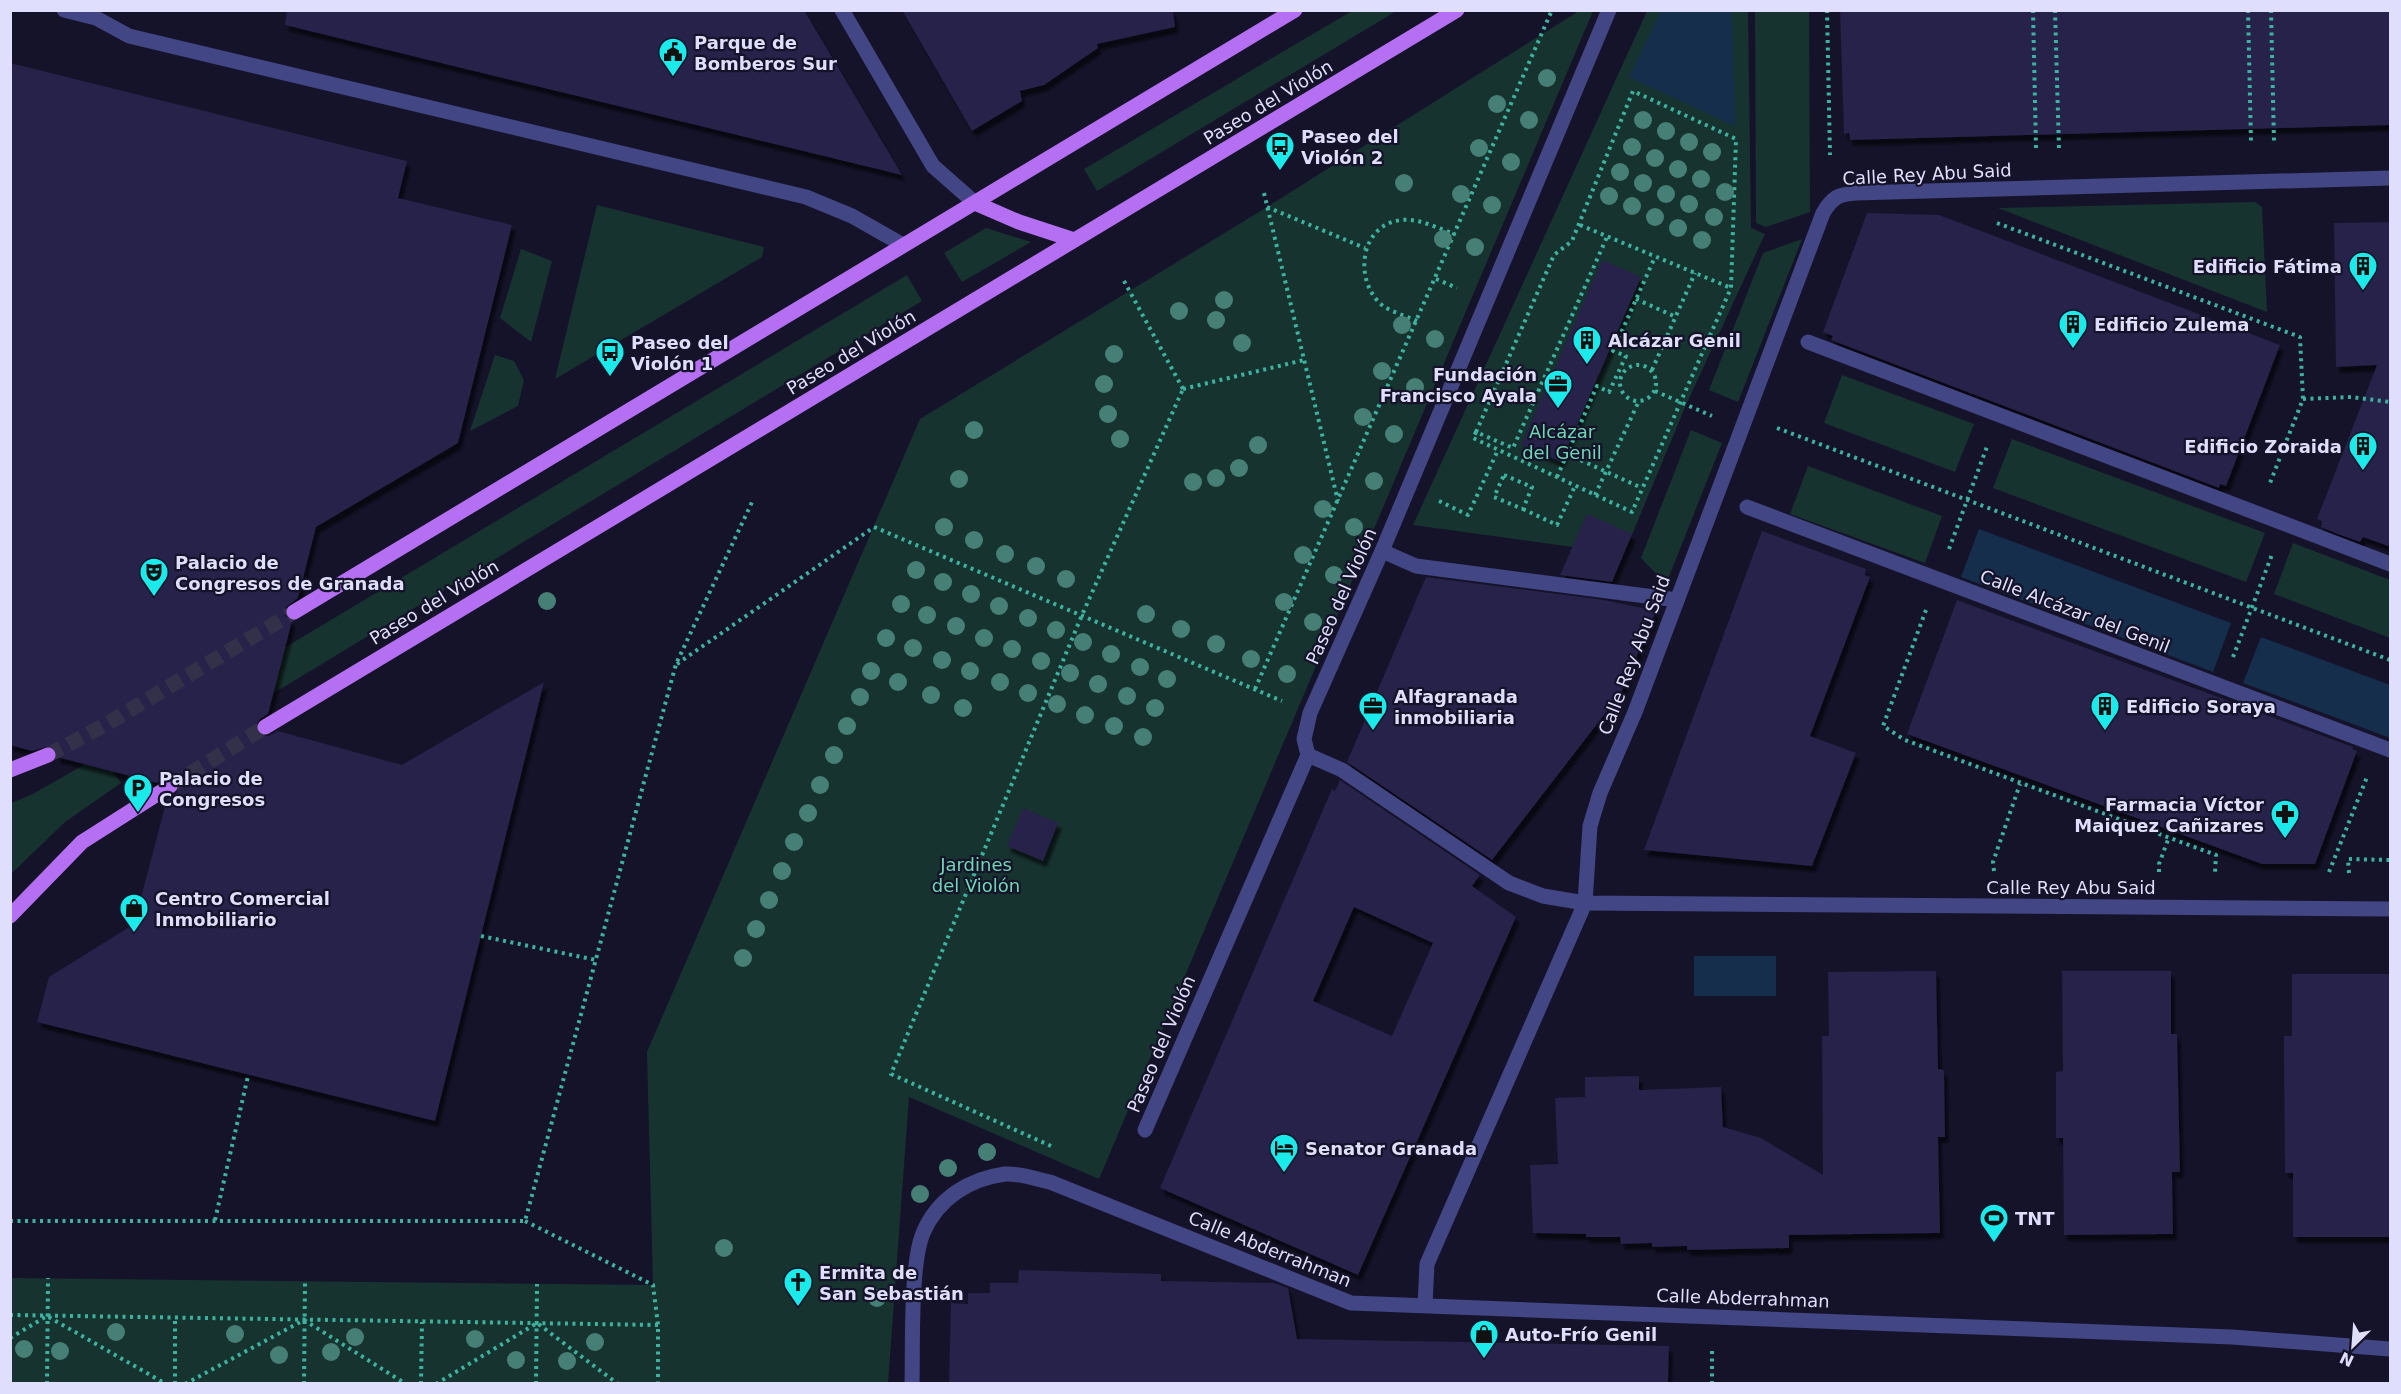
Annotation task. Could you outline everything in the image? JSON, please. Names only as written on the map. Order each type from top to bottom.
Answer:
[{"type":"main road","points":[[294,612],[1295,10]]},
{"type":"main road","name":"Paseo del Violón","points":[[265,727],[1457,10]]},
{"type":"main road","points":[[975,203],[1019,222],[1074,240]]},
{"type":"main road","points":[[10,770],[48,754]]},
{"type":"main road","points":[[10,916],[82,842],[170,786]]},
{"type":"street","points":[[64,10],[96,18],[129,36],[806,197],[852,216],[903,245]]},
{"type":"street","points":[[842,10],[933,166],[975,203]]},
{"type":"street","name":"Paseo del Violón","points":[[1145,1130],[1308,755],[1304,739],[1310,713],[1382,551],[1609,10]]},
{"type":"street","name":"Calle Rey Abu Said","points":[[2391,178],[1856,193],[1841,194],[1832,199],[1823,213],[1635,712],[1596,804],[1590,826],[1585,903],[2391,909]]},
{"type":"street","points":[[1808,342],[2391,564]]},
{"type":"street","name":"Calle Alcázar del Genil","points":[[1747,507],[2385,748]]},
{"type":"street","points":[[1382,551],[1416,566],[1677,600]]},
{"type":"street","points":[[1308,755],[1342,770],[1509,883],[1543,896],[1585,903],[1427,1264],[1425,1305]]},
{"type":"street","name":"Calle Abderrahman","points":[[912,1383],[916,1267],[923,1233],[940,1205],[968,1183],[1007,1174],[1050,1182],[1112,1205],[1351,1303],[2232,1337],[2391,1349]]},
{"type":"path","points":[[1255,689],[1552,10]]},
{"type":"path","points":[[1827,10],[1830,155]]},
{"type":"path","points":[[2034,10],[2036,149]]},
{"type":"path","points":[[2055,10],[2059,148]]},
{"type":"path","points":[[2248,10],[2251,142]]},
{"type":"path","points":[[2271,10],[2274,142]]},
{"type":"path","points":[[1633,91],[1736,139],[1731,288],[1632,512],[1473,438],[1554,255],[1572,241],[1633,91]]},
{"type":"path","points":[[1264,194],[1338,501]]},
{"type":"path","points":[[1268,207],[1365,248]]},
{"type":"path","points":[[1417,321],[1383,305],[1372,292],[1363,264],[1365,248],[1373,236],[1387,225],[1401,220],[1421,222],[1455,234]]},
{"type":"path","points":[[1991,221],[2300,337],[2303,399],[2258,514]]},
{"type":"path","points":[[1579,225],[1731,288]]},
{"type":"path","points":[[1476,432],[1513,448],[1607,237]]},
{"type":"path","points":[[1557,477],[1597,386],[1610,392],[1618,375],[1626,356],[1613,351],[1655,257]]},
{"type":"path","points":[[1652,370],[1695,273]]},
{"type":"path","points":[[1124,281],[1183,389]]},
{"type":"path","points":[[1636,299],[1676,317]]},
{"type":"path","points":[[1183,389],[1304,360]]},
{"type":"path","points":[[1635,364],[1641,364],[1652,370],[1657,380],[1655,391],[1648,399],[1639,401],[1623,393],[1618,375],[1635,364]]},
{"type":"path","points":[[1060,1150],[891,1074],[1082,615],[1183,389]]},
{"type":"path","points":[[1655,391],[1686,405]]},
{"type":"path","points":[[2303,399],[2351,397],[2391,402]]},
{"type":"path","points":[[1595,495],[1639,401]]},
{"type":"path","points":[[1998,415],[1883,726],[1905,740],[2216,855],[2215,873]]},
{"type":"path","points":[[1776,428],[2391,660]]},
{"type":"path","points":[[1437,501],[1468,515],[1498,450]]},
{"type":"path","points":[[1567,454],[1642,488]]},
{"type":"path","points":[[1523,509],[1532,488],[1504,475],[1494,496],[1557,525],[1575,486]]},
{"type":"path","points":[[525,1221],[676,664],[753,500]]},
{"type":"path","points":[[2221,687],[2284,523]]},
{"type":"path","points":[[676,664],[874,527],[1286,702]]},
{"type":"path","points":[[2329,872],[2385,748]]},
{"type":"path","points":[[1994,871],[1993,862],[2020,784]]},
{"type":"path","points":[[2159,872],[2159,864],[2169,837]]},
{"type":"path","points":[[2349,873],[2348,859],[2391,860]]},
{"type":"path","points":[[481,936],[596,960]]},
{"type":"path","points":[[215,1220],[248,1076]]},
{"type":"path","points":[[10,1221],[525,1221],[653,1285],[658,1325],[658,1383]]},
{"type":"path","points":[[46,1383],[48,1278]]},
{"type":"path","points":[[304,1383],[305,1281]]},
{"type":"path","points":[[536,1383],[537,1284]]},
{"type":"path","points":[[10,1316],[658,1325]]},
{"type":"path","points":[[10,1338],[47,1316]]},
{"type":"path","points":[[47,1316],[166,1383]]},
{"type":"path","points":[[175,1317],[175,1383]]},
{"type":"path","points":[[185,1383],[304,1320]]},
{"type":"path","points":[[304,1320],[406,1383]]},
{"type":"path","points":[[421,1383],[422,1322]]},
{"type":"path","points":[[436,1383],[537,1323]]},
{"type":"path","points":[[537,1323],[618,1383]]},
{"type":"path","points":[[1712,1383],[1713,1336]]},
{"type":"green space","points":[[1398,10],[1097,191],[1084,169],[1352,11]]},
{"type":"green space","name":"Jardines del Violón","points":[[1579,11],[1593,11],[1099,1179],[909,1097],[888,1383],[11,1384],[11,1278],[653,1285],[647,1052],[920,419],[1267,207]]},
{"type":"green space","name":"Alcázar del Genil","points":[[1647,11],[1748,11],[1751,228],[1765,234],[1686,405],[1624,554],[1413,525]]},
{"type":"green space","points":[[1755,11],[1809,11],[1810,212],[1766,227],[1756,223]]},
{"type":"green space","points":[[2255,202],[2262,207],[2267,312],[1998,208]]},
{"type":"green space","points":[[597,205],[764,247],[762,257],[555,379]]},
{"type":"green space","points":[[986,228],[1031,242],[962,282],[944,253]]},
{"type":"green space","points":[[1802,239],[1738,402],[1709,390],[1763,253]]},
{"type":"green space","points":[[521,249],[552,261],[531,342],[500,318]]},
{"type":"green space","points":[[907,275],[922,301],[249,708],[204,696]]},
{"type":"green space","points":[[495,355],[514,361],[524,380],[518,406],[470,431]]},
{"type":"green space","points":[[1842,375],[1974,424],[1955,472],[1824,423]]},
{"type":"green space","points":[[1691,430],[1722,443],[1666,584],[1641,558]]},
{"type":"green space","points":[[2012,439],[2265,533],[2246,582],[1993,488]]},
{"type":"green space","points":[[1808,466],[1942,516],[1925,563],[1790,514]]},
{"type":"green space","points":[[2293,543],[2390,580],[2390,638],[2274,594]]},
{"type":"green space","points":[[101,755],[121,783],[65,822],[11,874],[11,803],[33,794]]},
{"type":"water","points":[[1661,11],[1732,11],[1735,126],[1629,77]]},
{"type":"water","points":[[1979,529],[2231,623],[2213,672],[1961,577]]},
{"type":"water","points":[[2261,637],[2390,685],[2390,738],[2243,683]]},
{"type":"water","points":[[1694,956],[1776,956],[1776,996],[1694,996]]},
{"type":"building","name":"Parque de Bomberos Sur","points":[[287,10],[804,10],[902,175],[285,25]]},
{"type":"building","points":[[902,10],[1173,10],[1175,27],[1097,44],[1098,48],[1044,85],[1020,91],[1022,101],[972,131]]},
{"type":"building","points":[[1840,10],[2391,10],[2391,125],[1850,140],[1849,133],[1844,134]]},
{"type":"building","name":"Palacio de Congresos de Granada","points":[[10,63],[407,161],[398,198],[512,225],[458,443],[316,527],[298,598],[285,608],[285,616],[292,621],[268,714],[260,719],[255,727],[261,736],[269,736],[278,731],[402,765],[544,682],[435,1121],[37,1022],[49,977],[134,924],[167,799],[176,794],[180,786],[174,777],[165,778],[157,783],[57,757],[57,751],[50,746],[32,751],[10,745]]},
{"type":"building","name":"Edificio Zulema","points":[[1867,213],[1939,215],[2280,345],[2226,486],[2220,484],[2219,488],[1831,340],[1833,336],[1823,332]]},
{"type":"building","points":[[2391,222],[2391,547],[2363,537],[2360,542],[2335,533],[2321,527],[2322,521],[2317,519],[2377,365],[2336,367],[2334,223]]},
{"type":"building","name":"Alcázar Genil","points":[[1602,260],[1641,277],[1561,462],[1521,445]]},
{"type":"building","points":[[1587,514],[1632,534],[1612,582],[1560,575]]},
{"type":"building","points":[[1762,531],[1866,569],[1865,575],[1870,577],[1810,736],[1856,753],[1812,866],[1644,850]]},
{"type":"building","points":[[1426,577],[1604,600],[1656,611],[1621,693],[1492,860],[1347,762]]},
{"type":"building","name":"Edificio Soraya","points":[[1957,600],[2353,747],[2352,749],[2357,751],[2315,864],[2262,864],[1907,734]]},
{"type":"building","points":[[1340,780],[1480,875],[1472,886],[1516,917],[1358,1275],[1160,1188],[1332,789],[1335,791]],"holes":[[[1354,907],[1433,943],[1392,1036],[1313,1001]]]},
{"type":"building","points":[[1023,808],[1058,823],[1043,861],[1007,846]]},
{"type":"building","points":[[1936,971],[1938,1069],[1944,1070],[1945,1137],[1938,1137],[1940,1233],[1789,1235],[1789,1248],[1687,1250],[1687,1246],[1652,1247],[1652,1243],[1621,1244],[1620,1237],[1533,1233],[1530,1165],[1558,1164],[1555,1098],[1585,1097],[1585,1077],[1639,1076],[1639,1090],[1721,1087],[1723,1127],[1761,1138],[1823,1175],[1822,1036],[1829,1036],[1828,972]]},
{"type":"building","points":[[2062,971],[2171,971],[2171,1034],[2177,1034],[2180,1172],[2172,1172],[2173,1234],[2064,1235],[2063,1138],[2056,1138],[2056,1072],[2063,1071]]},
{"type":"building","points":[[2292,974],[2391,974],[2391,1237],[2293,1237],[2293,1173],[2285,1173],[2284,1057],[2284,1036],[2292,1036]]},
{"type":"building","points":[[1019,1270],[1161,1274],[1161,1281],[1274,1283],[1288,1288],[1297,1339],[1669,1346],[1668,1383],[949,1383],[951,1303],[968,1304],[968,1293],[990,1293],[990,1283],[1018,1283]]},
{"type":"tunnel","points":[[48,755],[105,725],[294,612]]},
{"type":"tunnel","points":[[170,786],[265,727]]},
{"type":"place","name":"Parque de Bomberos Sur","points":[[673,78]]},
{"type":"place","name":"Paseo del Violón 2","points":[[1280,172]]},
{"type":"place","name":"Edificio Fátima","points":[[2363,292]]},
{"type":"place","name":"Edificio Zulema","points":[[2073,350]]},
{"type":"place","name":"Alcázar Genil","points":[[1587,366]]},
{"type":"place","name":"Paseo del Violón 1","points":[[610,378]]},
{"type":"place","name":"Fundación Francisco Ayala","points":[[1558,410]]},
{"type":"place","name":"Edificio Zoraida","points":[[2363,472]]},
{"type":"place","name":"Palacio de Congresos de Granada","points":[[154,598]]},
{"type":"place","name":"Alfagranada inmobiliaria","points":[[1373,732]]},
{"type":"place","name":"Edificio Soraya","points":[[2105,732]]},
{"type":"place","name":"Palacio de Congresos","points":[[138,814]]},
{"type":"place","name":"Farmacia Víctor Maiquez Cañizares","points":[[2285,840]]},
{"type":"place","name":"Centro Comercial Inmobiliario","points":[[134,934]]},
{"type":"place","name":"Senator Granada","points":[[1284,1174]]},
{"type":"place","name":"TNT","points":[[1994,1244]]},
{"type":"place","name":"Ermita de San Sebastián","points":[[798,1308]]},
{"type":"place","name":"Auto-Frío Genil","points":[[1484,1360]]}]
